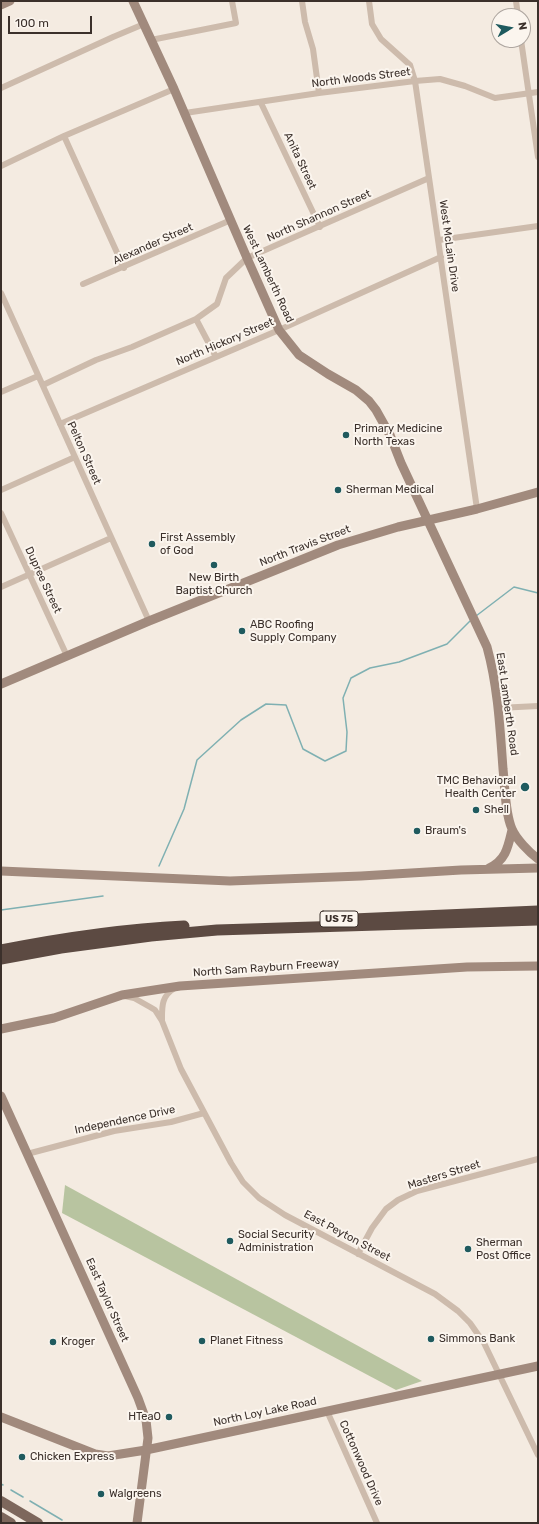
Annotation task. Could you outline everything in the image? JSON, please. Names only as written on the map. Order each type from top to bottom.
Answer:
[{"type":"highway","name":"US 75","points":[[1,950],[45,941],[139,928],[538,911]]},
{"type":"highway","name":"US 75","points":[[1,959],[62,948],[151,936],[217,930],[538,920]]},
{"type":"main road","points":[[1,5],[10,1]]},
{"type":"main road","name":"West Lamberth Road","points":[[133,1],[174,89],[247,258],[280,330],[299,355],[362,395],[376,410],[390,435],[401,463],[428,521]]},
{"type":"main road","name":"North Travis Street","points":[[1,684],[149,621],[338,545],[398,527],[477,509],[538,492]]},
{"type":"main road","name":"East Lamberth Road","points":[[428,521],[487,647],[492,667],[498,708],[506,803],[512,830]]},
{"type":"main road","points":[[512,830],[527,850],[538,859]]},
{"type":"main road","points":[[487,869],[498,864],[504,855],[512,830]]},
{"type":"main road","points":[[1,872],[230,881],[538,868]]},
{"type":"main road","name":"North Sam Rayburn Freeway","points":[[1,1029],[54,1018],[122,995],[180,986],[467,967],[538,966]]},
{"type":"main road","name":"East Taylor Street","points":[[1,1096],[139,1401],[146,1420],[148,1438],[137,1523]]},
{"type":"main road","name":"North Loy Lake Road","points":[[1,1417],[94,1454],[108,1456],[146,1450],[538,1366]]},
{"type":"main road","points":[[1,1501],[38,1523]]},
{"type":"main road","points":[[1,1517],[11,1523]]},
{"type":"street","points":[[151,40],[236,23],[232,1]]},
{"type":"street","points":[[302,1],[305,22],[313,49],[319,93]]},
{"type":"street","name":"West McLain Drive","points":[[369,1],[372,24],[381,38],[410,65],[416,81],[477,509]]},
{"type":"street","points":[[1,88],[113,36],[144,24]]},
{"type":"street","points":[[522,48],[538,157]]},
{"type":"street","name":"North Woods Street","points":[[184,113],[261,103],[319,93],[440,79],[465,86],[495,98],[538,92]]},
{"type":"street","points":[[1,166],[64,136],[174,89]]},
{"type":"street","name":"Anita Street","points":[[261,103],[320,227]]},
{"type":"street","points":[[64,136],[124,268]]},
{"type":"street","name":"North Shannon Street","points":[[43,385],[96,360],[132,347],[196,319],[216,304],[226,278],[247,258],[429,178]]},
{"type":"street","name":"Alexander Street","points":[[83,284],[124,268],[231,220]]},
{"type":"street","points":[[439,240],[538,226]]},
{"type":"street","name":"North Hickory Street","points":[[60,424],[280,330],[441,257]]},
{"type":"street","name":"Pelton Street","points":[[1,293],[149,621]]},
{"type":"street","points":[[196,319],[216,357]]},
{"type":"street","points":[[1,392],[38,376]]},
{"type":"street","points":[[1,490],[75,457]]},
{"type":"street","name":"Dupree Street","points":[[1,513],[67,656]]},
{"type":"street","points":[[1,587],[111,538]]},
{"type":"street","points":[[498,708],[538,706]]},
{"type":"street","name":"East Peyton Street","points":[[162,1021],[162,1006],[164,998],[169,992],[180,986]]},
{"type":"street","name":"East Peyton Street","points":[[122,995],[134,998],[155,1010],[162,1021],[181,1069],[231,1163],[243,1182],[259,1198],[358,1254],[435,1294],[454,1307],[470,1323],[484,1343],[538,1455]]},
{"type":"street","name":"Independence Drive","points":[[27,1154],[114,1131],[171,1122],[204,1113]]},
{"type":"street","name":"Masters Street","points":[[358,1254],[372,1228],[386,1209],[398,1200],[418,1190],[538,1159]]},
{"type":"street","name":"Cottonwood Drive","points":[[327,1411],[377,1523]]},
{"type":"green space","points":[[65,1185],[422,1381],[396,1390],[62,1213]]},
{"type":"waterway","points":[[476,616],[514,587],[538,593]]},
{"type":"waterway","points":[[159,866],[184,809],[197,760],[241,720],[266,704],[286,705],[303,749],[325,761],[346,751],[347,732],[343,698],[351,678],[370,668],[399,662],[447,644],[470,621]]},
{"type":"waterway","points":[[1,910],[103,896]]},
{"type":"waterway","points":[[11,1490],[23,1497]]},
{"type":"waterway","points":[[30,1501],[62,1520]]},
{"type":"place","name":"Primary Medicine North Texas","points":[[346,435]]},
{"type":"place","name":"Sherman Medical","points":[[338,490]]},
{"type":"place","name":"First Assembly of God","points":[[152,544]]},
{"type":"place","name":"New Birth Baptist Church","points":[[214,565]]},
{"type":"place","name":"ABC Roofing Supply Company","points":[[242,631]]},
{"type":"place","name":"TMC Behavioral Health Center","points":[[525,787]]},
{"type":"place","name":"Shell","points":[[476,810]]},
{"type":"place","name":"Braum's","points":[[417,831]]},
{"type":"place","name":"Social Security Administration","points":[[230,1241]]},
{"type":"place","name":"Sherman Post Office","points":[[468,1249]]},
{"type":"place","name":"Simmons Bank","points":[[431,1339]]},
{"type":"place","name":"Planet Fitness","points":[[202,1341]]},
{"type":"place","name":"Kroger","points":[[53,1342]]},
{"type":"place","name":"HTeaO","points":[[169,1417]]},
{"type":"place","name":"Chicken Express","points":[[22,1457]]},
{"type":"place","name":"Walgreens","points":[[101,1494]]}]
